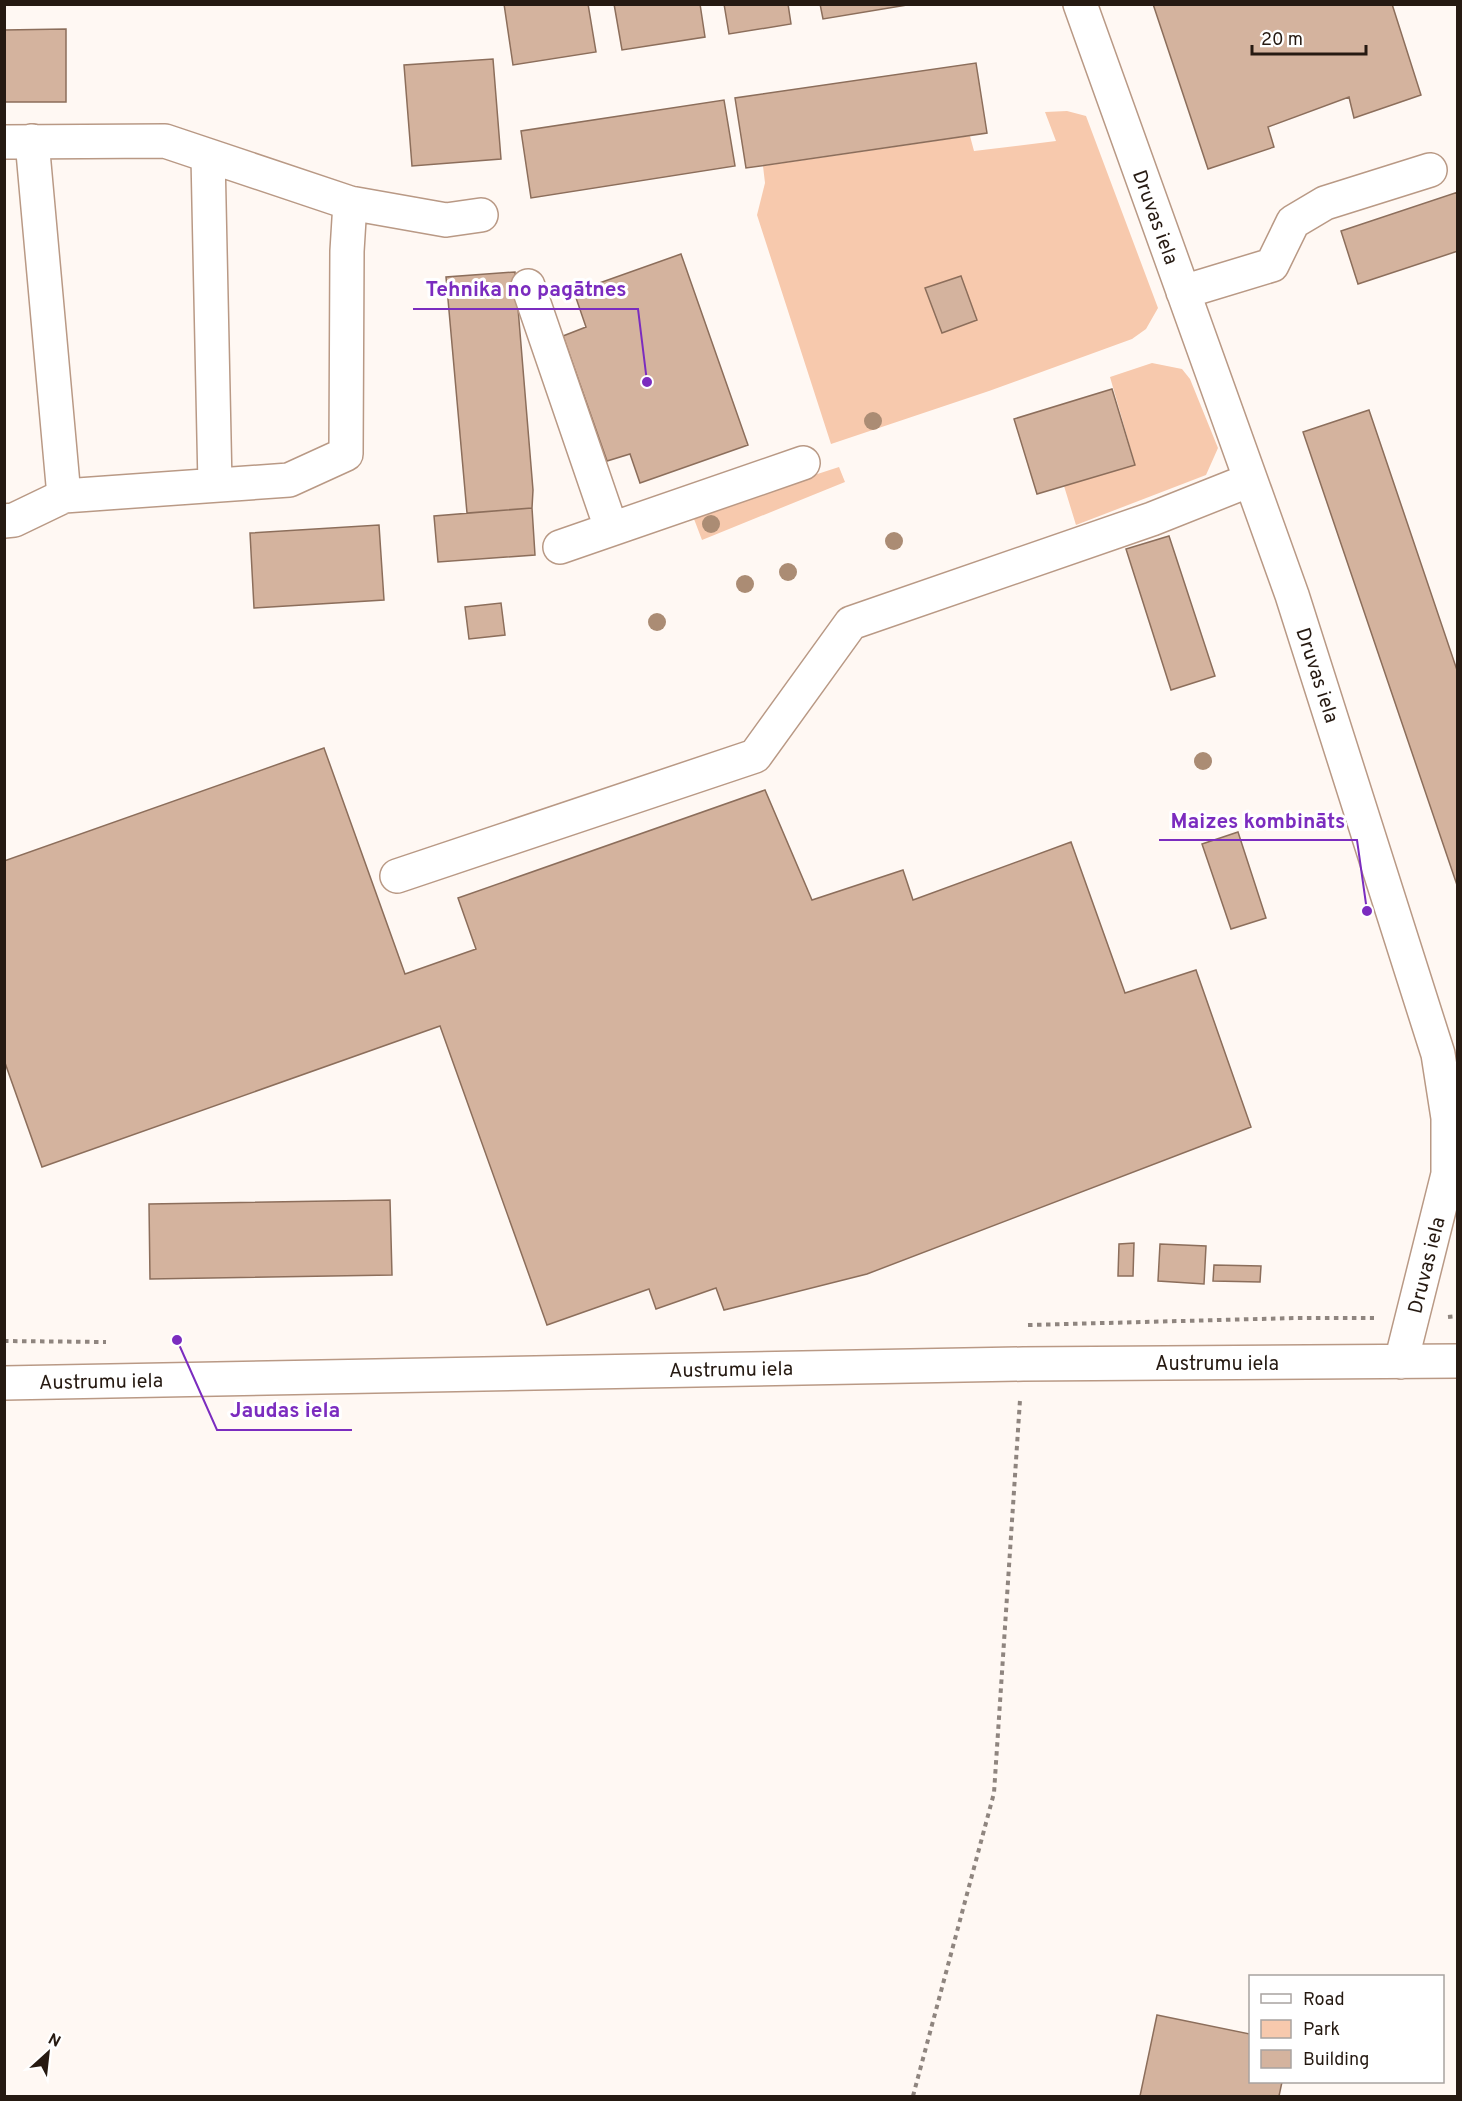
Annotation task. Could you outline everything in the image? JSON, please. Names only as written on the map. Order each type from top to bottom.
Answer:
[{"type":"street","name":"Druvas iela","points":[[1080,4],[1292,595],[1448,1054],[1448,1174],[1401,1362]]},
{"type":"street","points":[[64,496],[18,141],[165,141],[350,203],[446,220],[481,215]]},
{"type":"street","points":[[208,156],[214,485]]},
{"type":"street","points":[[1183,292],[1272,265],[1293,222],[1325,203],[1430,170]]},
{"type":"street","points":[[4,521],[14,520],[64,496],[289,480],[346,454],[347,251],[350,203]]},
{"type":"street","points":[[528,286],[611,528]]},
{"type":"street","points":[[561,547],[802,463]]},
{"type":"street","points":[[397,876],[755,756],[851,623],[1152,519],[1250,480]]},
{"type":"street","name":"Austrumu iela","points":[[4,1383],[1023,1364],[1458,1361]]},
{"type":"path","points":[[913,2097],[994,1792],[1023,1364]]},
{"type":"green space","points":[[1067,111],[1086,116],[1158,308],[1146,329],[1132,339],[989,391],[831,444],[757,215],[765,183],[763,166],[970,136],[974,151],[1056,141],[1045,112]]},
{"type":"green space","points":[[1152,363],[1182,369],[1190,379],[1218,448],[1206,475],[1076,525],[1064,486],[1135,464],[1110,377]]},
{"type":"green space","points":[[839,467],[845,482],[702,540],[694,519],[700,512]]},
{"type":"building","points":[[504,4],[588,4],[596,52],[513,65]]},
{"type":"building","points":[[614,4],[700,4],[705,37],[622,50]]},
{"type":"building","points":[[724,4],[788,4],[791,24],[729,34]]},
{"type":"building","points":[[820,4],[913,4],[823,19]]},
{"type":"building","points":[[1153,4],[1392,4],[1421,95],[1354,118],[1349,97],[1268,127],[1274,147],[1208,169]]},
{"type":"building","points":[[66,29],[66,102],[4,102],[4,30]]},
{"type":"building","points":[[493,59],[501,159],[412,166],[404,65]]},
{"type":"building","points":[[976,63],[987,133],[746,168],[735,98]]},
{"type":"building","points":[[724,100],[735,166],[531,198],[521,131]]},
{"type":"building","points":[[1458,192],[1458,251],[1358,284],[1341,231]]},
{"type":"building","points":[[681,254],[748,445],[640,483],[630,454],[607,461],[563,336],[586,327],[574,292]]},
{"type":"building","points":[[515,272],[533,490],[532,508],[467,513],[446,277]]},
{"type":"building","points":[[961,276],[977,320],[942,333],[925,288]]},
{"type":"building","points":[[1112,389],[1135,465],[1037,494],[1014,419]]},
{"type":"building","points":[[1369,410],[1458,673],[1458,888],[1303,432]]},
{"type":"building","points":[[532,508],[535,555],[438,562],[434,516]]},
{"type":"building","points":[[379,525],[384,600],[254,608],[250,533]]},
{"type":"building","points":[[1169,536],[1215,676],[1171,690],[1126,549]]},
{"type":"building","points":[[501,603],[505,635],[469,639],[465,607]]},
{"type":"building","points":[[324,748],[405,974],[476,949],[458,898],[765,790],[812,900],[903,870],[913,900],[1071,842],[1125,993],[1196,970],[1251,1127],[867,1274],[724,1310],[716,1288],[656,1309],[649,1289],[547,1325],[440,1026],[42,1167],[4,1060],[4,861]]},
{"type":"building","points":[[1238,832],[1266,918],[1231,929],[1202,844]]},
{"type":"building","points":[[390,1200],[392,1275],[150,1279],[149,1204]]},
{"type":"building","points":[[1134,1243],[1133,1276],[1118,1276],[1119,1244]]},
{"type":"building","points":[[1160,1244],[1206,1246],[1204,1284],[1158,1281]]},
{"type":"building","points":[[1214,1265],[1261,1266],[1260,1282],[1213,1281]]},
{"type":"building","points":[[1157,2015],[1249,2034],[1249,2083],[1282,2083],[1279,2096],[1140,2096]]},
{"type":"place","name":"Tehnika no pagātnes","points":[[647,382]]},
{"type":"place","name":"Maizes kombināts","points":[[1367,911]]},
{"type":"place","name":"Jaudas iela","points":[[177,1340]]}]
